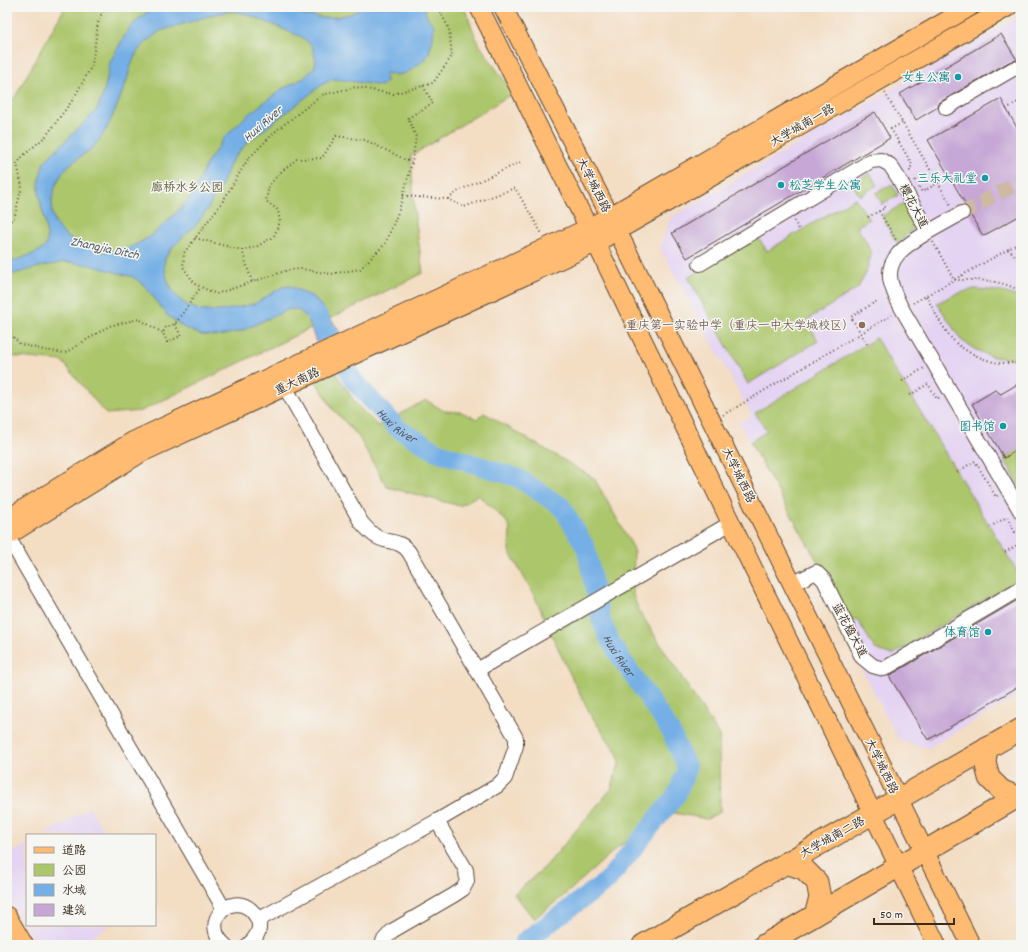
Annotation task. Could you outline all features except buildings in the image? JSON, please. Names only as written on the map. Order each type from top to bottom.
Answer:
[{"type":"highway","name":"大学城南二路","points":[[643,945],[1021,729]]},
{"type":"highway","points":[[987,748],[985,762],[989,778],[1001,790],[1019,796]]},
{"type":"highway","points":[[764,945],[1019,796]]},
{"type":"highway","points":[[786,863],[804,869],[817,882],[820,898],[815,915]]},
{"type":"main road","name":"大学城西路","points":[[479,7],[592,235],[937,945]]},
{"type":"main road","name":"大学城西路","points":[[503,7],[614,224],[971,945]]},
{"type":"main road","name":"大学城南一路","points":[[614,224],[970,7]]},
{"type":"main road","name":"大学城南一路","points":[[592,235],[878,82],[1008,7]]},
{"type":"main road","name":"重大南路","points":[[370,338],[550,246],[592,235]]},
{"type":"main road","name":"重大南路","points":[[7,519],[133,441],[281,380],[592,235]]},
{"type":"main road","name":"重大南路","points":[[7,536],[141,453],[281,380]]},
{"type":"main road","points":[[7,916],[24,945]]},
{"type":"street","points":[[946,108],[1013,69],[1021,68]]},
{"type":"street","name":"樱花大道","points":[[700,264],[872,161],[881,160],[890,165],[899,178],[928,232],[911,242],[896,256],[890,273],[892,288],[902,309],[1021,512]]},
{"type":"street","points":[[928,232],[960,215]]},
{"type":"street","points":[[258,920],[497,786],[505,778],[516,746],[516,738],[409,552],[404,546],[379,538],[370,533],[361,522],[281,380]]},
{"type":"street","points":[[477,670],[731,523]]},
{"type":"street","points":[[7,536],[224,909]]},
{"type":"street","name":"蓝花楹大道","points":[[792,584],[816,572],[824,580],[862,657],[873,666],[884,669],[1021,588]]},
{"type":"street","points":[[383,945],[383,941],[392,931],[463,889],[467,881],[466,870],[437,821]]},
{"type":"street","points":[[219,944],[215,927],[216,920],[224,909],[230,905],[237,904],[250,909],[258,920],[259,928],[257,935],[248,945]]},
{"type":"path","points":[[7,222],[14,219],[22,186],[17,164],[23,156],[46,136],[74,98],[92,65],[98,23],[104,7]]},
{"type":"path","points":[[423,86],[432,103],[408,118],[416,137],[412,163],[399,210],[385,244],[360,269],[331,274],[302,268],[288,270],[216,294],[195,284],[183,267],[184,253],[221,204],[248,159],[277,130],[322,95],[356,87],[392,94],[433,83],[452,56],[449,29],[438,7]]},
{"type":"path","points":[[878,82],[938,183],[960,215]]},
{"type":"path","points":[[1006,109],[1021,100]]},
{"type":"path","points":[[903,123],[891,129],[912,164],[910,171]]},
{"type":"path","points":[[195,238],[242,250],[256,247],[274,236],[280,222],[278,210],[266,200],[268,186],[282,171],[297,160],[322,158],[336,136],[365,140],[412,163]]},
{"type":"path","points":[[448,200],[460,190],[521,162]]},
{"type":"path","points":[[922,192],[938,183]]},
{"type":"path","points":[[403,196],[448,200],[464,207],[515,188],[550,246]]},
{"type":"path","points":[[868,217],[885,208],[882,204]]},
{"type":"path","points":[[879,211],[902,250]]},
{"type":"path","points":[[928,232],[954,280]]},
{"type":"path","points":[[712,421],[902,309],[1021,242]]},
{"type":"path","points":[[1008,249],[1021,261]]},
{"type":"path","points":[[242,250],[252,282]]},
{"type":"path","points":[[954,280],[982,281],[1003,284],[1021,292]]},
{"type":"path","points":[[163,333],[166,327],[175,324],[201,287]]},
{"type":"path","points":[[926,296],[942,325],[953,341],[964,350],[981,358],[999,363],[1021,362]]},
{"type":"path","points":[[867,344],[851,316],[877,301]]},
{"type":"path","points":[[7,333],[20,344],[65,353],[109,326],[139,319],[163,333],[167,342],[181,336],[175,324]]},
{"type":"path","points":[[902,380],[933,362]]},
{"type":"path","points":[[910,395],[928,384],[937,399]]},
{"type":"path","points":[[983,447],[988,444],[1004,458],[1021,448]]},
{"type":"path","points":[[957,472],[975,461],[996,496]]},
{"type":"path","points":[[990,527],[1007,517],[1015,532],[1021,529]]},
{"type":"path","points":[[1005,552],[1021,543]]},
{"type":"shaded area","name":"重庆第一实验中学（重庆一中大学城校区）","points":[[1021,15],[1021,694],[928,748],[899,740],[815,581],[816,560],[739,423],[752,416],[660,248],[670,218]]},
{"type":"shaded area","points":[[90,808],[105,834],[45,834]]},
{"type":"shaded area","points":[[26,845],[26,926],[109,926],[76,945],[36,945],[7,895],[7,856]]},
{"type":"green space","name":"廊桥水乡公园","points":[[65,7],[464,7],[478,43],[513,93],[411,156],[415,216],[423,273],[141,411],[106,414],[62,361],[7,356],[7,105],[15,97]]},
{"type":"green space","points":[[870,173],[877,185],[860,196],[852,184]]},
{"type":"green space","points":[[892,184],[898,195],[882,204],[876,193]]},
{"type":"green space","points":[[855,198],[869,219],[857,227],[867,243],[871,255],[866,273],[858,288],[807,320],[818,341],[748,384],[688,277],[758,237],[767,251]]},
{"type":"green space","points":[[908,201],[916,223],[908,234],[897,243],[882,216]]},
{"type":"green space","points":[[974,289],[993,290],[1016,296],[1021,299],[1021,357],[1014,359],[993,357],[976,350],[961,340],[937,303],[956,294]]},
{"type":"green space","points":[[876,338],[1021,578],[892,655],[875,649],[857,619],[851,621],[750,442],[767,431],[755,413]]},
{"type":"green space","points":[[335,372],[357,405],[378,426],[426,400],[444,411],[461,412],[477,419],[484,413],[594,478],[634,549],[633,595],[639,611],[719,735],[720,812],[707,819],[674,813],[618,847],[567,893],[534,919],[514,894],[546,866],[611,789],[619,764],[618,755],[591,715],[566,666],[533,593],[509,551],[510,530],[507,522],[478,495],[460,506],[387,487],[358,436],[333,409],[315,380]]},
{"type":"green space","points":[[1021,448],[1021,489],[1004,458]]},
{"type":"water","points":[[156,7],[292,7],[305,16],[323,18],[350,14],[361,7],[424,7],[427,17],[434,26],[433,38],[429,53],[425,59],[406,73],[397,75],[385,73],[386,82],[382,86],[333,79],[323,84],[249,141],[236,155],[230,164],[218,194],[214,196],[209,207],[197,224],[172,248],[165,258],[164,266],[168,282],[172,290],[185,304],[200,311],[220,311],[254,304],[283,287],[290,286],[313,297],[340,332],[316,342],[307,317],[298,310],[289,309],[241,331],[220,336],[201,335],[183,327],[168,316],[144,285],[133,277],[90,265],[66,262],[39,267],[7,276],[7,262],[34,253],[44,248],[46,245],[47,235],[39,189],[40,177],[44,162],[96,111],[106,83],[110,62],[131,26],[147,12]],"holes":[[[231,11],[247,14],[302,37],[312,46],[316,61],[314,68],[304,78],[282,89],[246,116],[224,138],[207,163],[192,196],[150,237],[125,250],[106,252],[88,247],[67,237],[56,225],[52,213],[52,199],[55,187],[61,175],[69,165],[91,149],[107,128],[117,106],[137,52],[147,41],[160,31],[215,14]]]},
{"type":"waterway","name":"Huxi River","points":[[315,314],[318,316],[354,381],[397,428],[437,452],[518,478],[562,507],[586,548],[601,620],[611,643],[670,730],[687,768],[677,794],[607,881],[525,941],[522,945]]},
{"type":"tunnel","points":[[962,213],[1021,181]]},
{"type":"place","name":"女生公寓","points":[[958,77]]},
{"type":"place","name":"三乐大礼堂","points":[[985,178]]},
{"type":"place","name":"松芝学生公寓","points":[[781,185]]},
{"type":"place","name":"重庆第一实验中学（重庆一中大学城校区）","points":[[862,325]]},
{"type":"place","name":"图书馆","points":[[1003,426]]},
{"type":"place","name":"体育馆","points":[[988,632]]},
{"type":"water label","name":"Zhangjia Ditch","points":[[105,247]]}]
